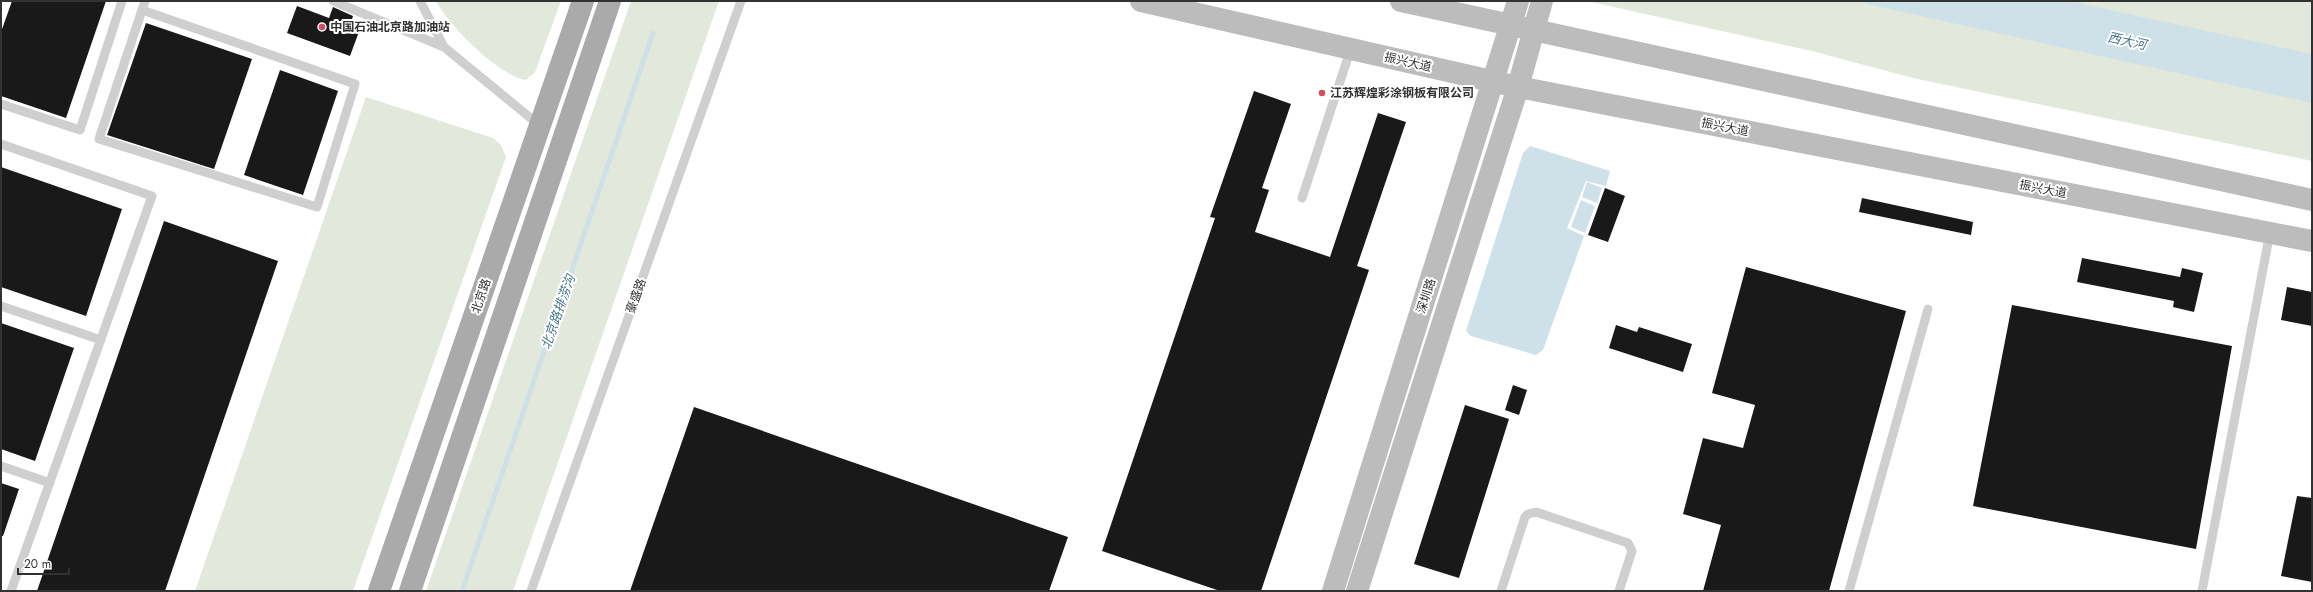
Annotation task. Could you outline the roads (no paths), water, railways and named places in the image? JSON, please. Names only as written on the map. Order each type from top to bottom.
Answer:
[{"type":"main road","name":"北京路","points":[[379,591],[583,1]]},
{"type":"main road","points":[[410,591],[610,1]]},
{"type":"main road","name":"振兴大道","points":[[1141,1],[1518,87],[2312,241]]},
{"type":"main road","points":[[1401,1],[2312,200]]},
{"type":"main road","name":"深圳路","points":[[1333,591],[1494,82],[1518,1]]},
{"type":"main road","name":"深圳路","points":[[1357,591],[1518,87],[1542,1]]},
{"type":"lane","points":[[1,104],[80,130],[122,1]]},
{"type":"lane","points":[[334,1],[444,47],[540,125]]},
{"type":"lane","points":[[420,1],[444,47]]},
{"type":"lane","name":"豪盛路","points":[[531,591],[741,1]]},
{"type":"lane","points":[[144,5],[356,84],[317,207],[99,139],[144,5]]},
{"type":"lane","points":[[1302,198],[1351,48]]},
{"type":"lane","points":[[1,144],[152,196],[11,591]]},
{"type":"lane","points":[[2202,591],[2270,232]]},
{"type":"lane","points":[[1,306],[101,340]]},
{"type":"lane","points":[[1849,591],[1928,309]]},
{"type":"lane","points":[[1,466],[50,483]]},
{"type":"lane","points":[[1501,591],[1526,517],[1528,514],[1536,512],[1628,543],[1632,551],[1619,591]]},
{"type":"water","name":"西大河","points":[[1854,1],[2069,1],[2312,54],[2312,103]]},
{"type":"water","points":[[1530,146],[1610,171],[1606,186],[1586,181],[1567,228],[1584,236],[1543,350],[1536,355],[1471,336],[1466,331],[1523,153]]},
{"type":"water","points":[[1587,182],[1602,188],[1597,203],[1582,197]]},
{"type":"water","points":[[1581,200],[1595,206],[1585,233],[1571,227]]},
{"type":"waterway","name":"北京路排涝沟","points":[[462,591],[653,33]]},
{"type":"place","name":"中国石油北京路加油站","points":[[322,27]]},
{"type":"place","name":"江苏辉煌彩涂钢板有限公司","points":[[1322,93]]}]
